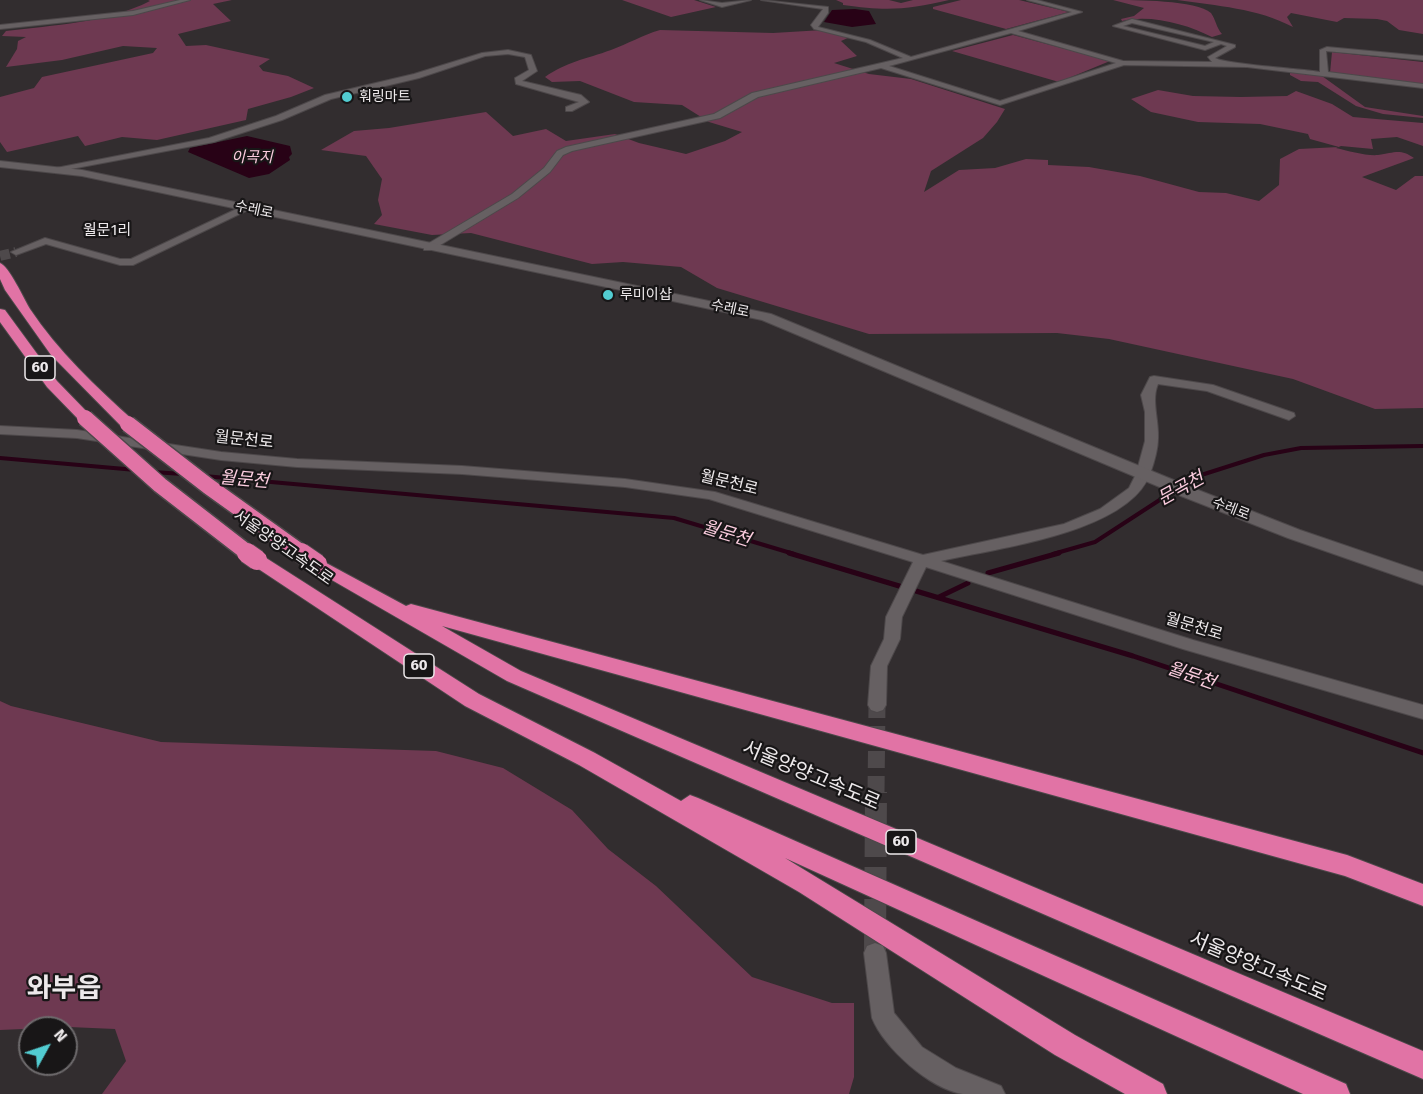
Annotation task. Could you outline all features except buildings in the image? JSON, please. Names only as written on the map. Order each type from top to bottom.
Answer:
[{"type":"highway","name":"서울양양고속도로","points":[[0,267],[14,297],[76,376],[128,424],[208,486],[317,564],[385,604],[514,676],[1423,1065]]},
{"type":"highway","name":"서울양양고속도로","points":[[0,313],[52,384],[85,418],[160,484],[257,560],[472,700],[587,759],[808,884],[1065,1045],[1153,1094]]},
{"type":"highway","name":"서울양양고속도로","points":[[385,604],[1347,866],[1423,895]]},
{"type":"highway","name":"서울양양고속도로","points":[[587,759],[1336,1094]]},
{"type":"main road","name":"수레로","points":[[0,164],[55,169],[766,317],[1187,492],[1303,537],[1423,579]]},
{"type":"street","points":[[0,27],[133,13],[187,0]]},
{"type":"street","points":[[703,0],[722,5],[748,0]]},
{"type":"street","points":[[764,0],[826,8],[825,13],[813,25],[816,28],[849,34],[910,59]]},
{"type":"street","points":[[428,248],[514,196],[547,170],[560,153],[569,149],[717,116],[755,95],[771,90],[807,80],[883,66],[1014,32],[1079,12],[1030,0]]},
{"type":"street","points":[[1191,64],[1210,58],[1233,46],[1221,42],[1132,21],[1116,26],[1205,48],[1221,42]]},
{"type":"street","points":[[1014,32],[1123,63],[1220,64],[1423,86]]},
{"type":"street","points":[[1324,74],[1323,50],[1327,49],[1423,58]]},
{"type":"street","points":[[55,169],[211,140],[279,118],[328,97],[416,76],[492,52],[528,55],[533,71],[518,80],[519,82],[578,97],[585,102],[569,110]]},
{"type":"street","points":[[1210,58],[1220,64]]},
{"type":"street","points":[[883,66],[1000,103],[1123,63]]},
{"type":"street","points":[[16,252],[45,241],[120,262],[133,262],[245,208]]},
{"type":"street","points":[[877,705],[879,666],[892,639],[894,617],[921,563],[1068,528],[1105,512],[1136,490],[1152,441],[1151,412],[1147,395],[1154,380],[1209,388],[1289,416]]},
{"type":"street","name":"월문천로","points":[[0,430],[77,434],[221,456],[297,463],[462,470],[625,483],[710,495],[794,519],[921,563],[1189,645],[1423,712]]},
{"type":"street","points":[[875,953],[883,1018],[914,1055],[950,1077],[993,1094]]},
{"type":"shaded area","points":[[148,0],[232,0],[213,4],[231,21],[178,34],[186,46],[206,45],[270,59],[259,66],[263,71],[288,76],[314,88],[248,109],[246,120],[157,140],[122,137],[85,146],[78,136],[7,152],[0,142],[0,97],[34,88],[42,77],[153,53],[157,48],[123,46],[62,60],[6,67],[17,49],[18,41],[26,37],[2,36],[6,31],[98,19],[150,1]]},
{"type":"shaded area","points":[[622,0],[694,0],[716,7],[671,17]]},
{"type":"shaded area","points":[[836,0],[889,0],[901,3],[913,0],[949,0],[909,8],[884,9],[843,5]]},
{"type":"shaded area","points":[[961,0],[1019,0],[1069,12],[1006,29],[933,9],[933,7]]},
{"type":"shaded area","points":[[1113,0],[1193,5],[1211,13],[1222,34],[1212,37],[1180,24],[1156,20],[1122,21],[1121,19],[1134,16],[1144,8]]},
{"type":"shaded area","points":[[1177,0],[1423,0],[1423,34],[1399,30],[1387,21],[1377,19],[1344,18],[1337,22],[1291,13],[1287,17],[1293,27],[1251,12]]},
{"type":"shaded area","points":[[660,30],[773,33],[823,30],[850,37],[841,41],[857,56],[834,63],[869,74],[911,79],[1005,109],[983,138],[931,171],[924,192],[959,170],[995,168],[1026,159],[1048,160],[1048,165],[1089,167],[1140,176],[1199,192],[1226,193],[1259,201],[1279,185],[1280,159],[1299,149],[1338,147],[1336,148],[1368,155],[1405,153],[1414,158],[1362,177],[1396,190],[1415,176],[1423,176],[1423,408],[1375,409],[1293,379],[1109,339],[1057,333],[869,334],[717,288],[681,267],[623,262],[592,264],[471,233],[432,235],[374,224],[382,215],[378,200],[382,179],[366,156],[321,150],[354,131],[389,128],[486,112],[513,136],[546,129],[566,141],[615,134],[639,143],[686,154],[725,141],[742,132],[709,122],[682,105],[634,102],[580,81],[552,82],[545,77],[569,64]]},
{"type":"shaded area","points":[[1013,35],[1110,61],[1059,82],[952,51]]},
{"type":"shaded area","points":[[1332,52],[1423,62],[1423,84],[1330,73]]},
{"type":"shaded area","points":[[1299,72],[1322,76],[1365,107],[1423,116],[1423,118],[1383,114],[1356,106],[1318,82],[1301,81],[1290,75],[1290,73]]},
{"type":"shaded area","points":[[1158,90],[1193,96],[1241,97],[1287,96],[1296,91],[1332,104],[1353,117],[1423,123],[1423,146],[1397,137],[1371,139],[1373,149],[1339,147],[1310,139],[1308,134],[1260,124],[1198,122],[1151,112],[1131,99]]},
{"type":"shaded area","points":[[0,701],[11,706],[161,742],[436,751],[503,768],[572,810],[608,849],[656,886],[752,977],[832,1003],[854,1003],[854,1077],[849,1094],[102,1094],[126,1061],[115,1029],[78,1027],[78,1016],[18,1016],[18,1029],[0,1030]]},
{"type":"water","points":[[832,10],[869,11],[876,24],[852,27],[824,22]]},
{"type":"water","name":"이곡지","points":[[247,136],[290,146],[292,154],[289,157],[290,160],[269,174],[249,178],[188,152],[190,148]]},
{"type":"waterway","name":"문곡천","points":[[1053,554],[1095,542],[1195,477],[1264,455],[1301,448],[1423,446]]},
{"type":"waterway","name":"월문천","points":[[0,458],[136,470]]},
{"type":"waterway","name":"월문천","points":[[153,472],[183,474]]},
{"type":"waterway","name":"월문천","points":[[204,476],[674,518],[794,554]]},
{"type":"waterway","name":"월문천","points":[[789,553],[1133,656],[1423,753]]},
{"type":"waterway","name":"문곡천","points":[[988,573],[1059,553]]},
{"type":"waterway","name":"문곡천","points":[[939,597],[968,583]]},
{"type":"tunnel","points":[[0,256],[16,252]]},
{"type":"tunnel","points":[[876,793],[877,705]]},
{"type":"tunnel","points":[[875,953],[876,792]]},
{"type":"place","name":"훠링마트","points":[[347,97]]},
{"type":"place","name":"루미이샵","points":[[608,295]]},
{"type":"district","name":"월문1리","points":[[107,231]]},
{"type":"district","name":"와부읍","points":[[64,989]]}]
